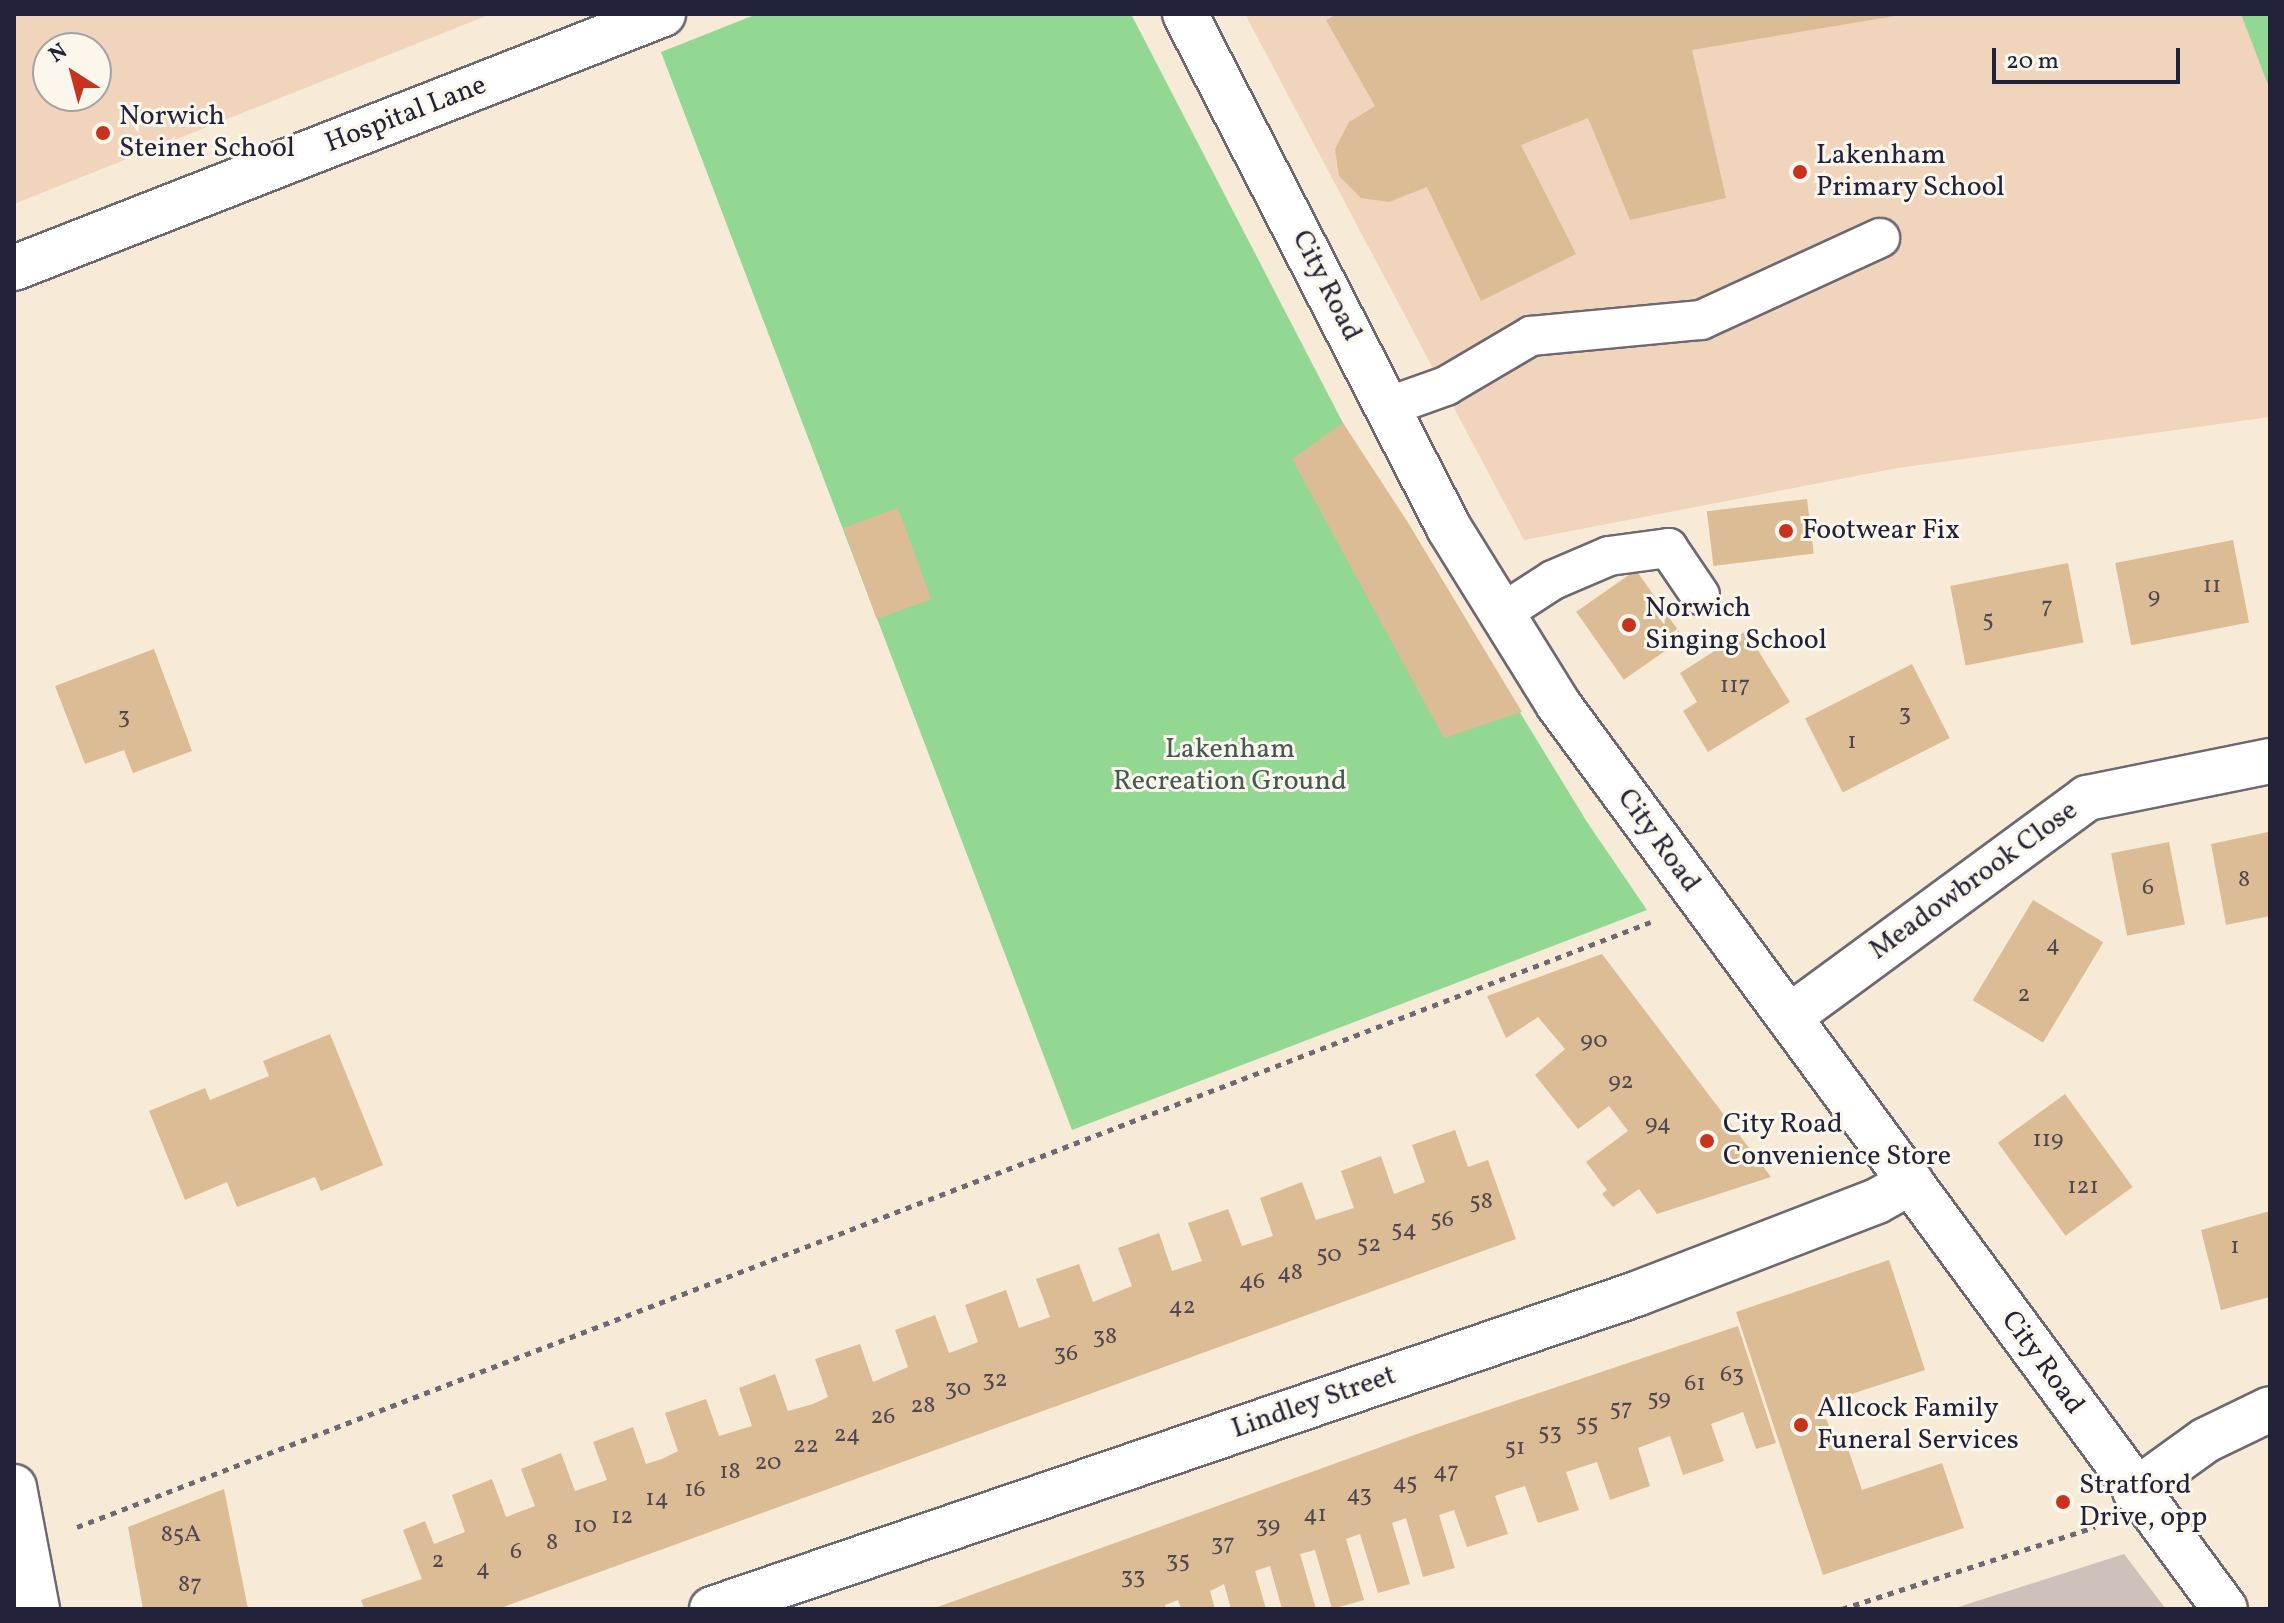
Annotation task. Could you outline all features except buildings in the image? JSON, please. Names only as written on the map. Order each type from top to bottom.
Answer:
[{"type":"street","name":"Hospital Lane","points":[[14,268],[663,14]]},
{"type":"street","name":"City Road","points":[[1185,14],[1449,528],[1558,704],[2225,1609]]},
{"type":"street","name":"Meadowbrook Close","points":[[1789,1017],[2087,798],[2270,761]]},
{"type":"street","name":"Lindley Street","points":[[712,1609],[1636,1294],[1877,1201],[1911,1182]]},
{"type":"street","points":[[2142,1500],[2206,1440],[2270,1409]]},
{"type":"street","points":[[14,1487],[28,1575]]},
{"type":"lane","points":[[1387,407],[1446,386],[1531,336],[1701,320],[1880,238]]},
{"type":"lane","points":[[1502,613],[1553,580],[1609,556],[1668,548],[1700,595]]},
{"type":"path","points":[[28,1575],[1656,920],[1695,893]]},
{"type":"path","points":[[1842,1609],[2142,1500]]},
{"type":"shaded area","name":"Norwich Steiner School","points":[[14,14],[491,14],[14,204]]},
{"type":"shaded area","name":"Lakenham Primary School","points":[[1245,14],[2270,14],[2270,417],[1898,468],[1524,540]]},
{"type":"shaded area","points":[[2124,1554],[2166,1609],[1952,1609]]},
{"type":"green space","name":"Lakenham Recreation Ground","points":[[757,14],[1131,14],[1343,423],[1587,822],[1647,910],[1072,1130],[661,52]]},
{"type":"green space","points":[[2241,14],[2270,14],[2270,90]]},
{"type":"place","name":"Norwich Steiner School","points":[[103,133]]},
{"type":"place","name":"Lakenham Primary School","points":[[1800,172]]},
{"type":"place","name":"Footwear Fix","points":[[1786,531]]},
{"type":"place","name":"Norwich Singing School","points":[[1629,625]]},
{"type":"place","name":"City Road Convenience Store","points":[[1707,1141]]},
{"type":"place","name":"Allcock Family Funeral Services","points":[[1801,1425]]},
{"type":"place","name":"Stratford Drive, opp","points":[[2063,1502]]}]
